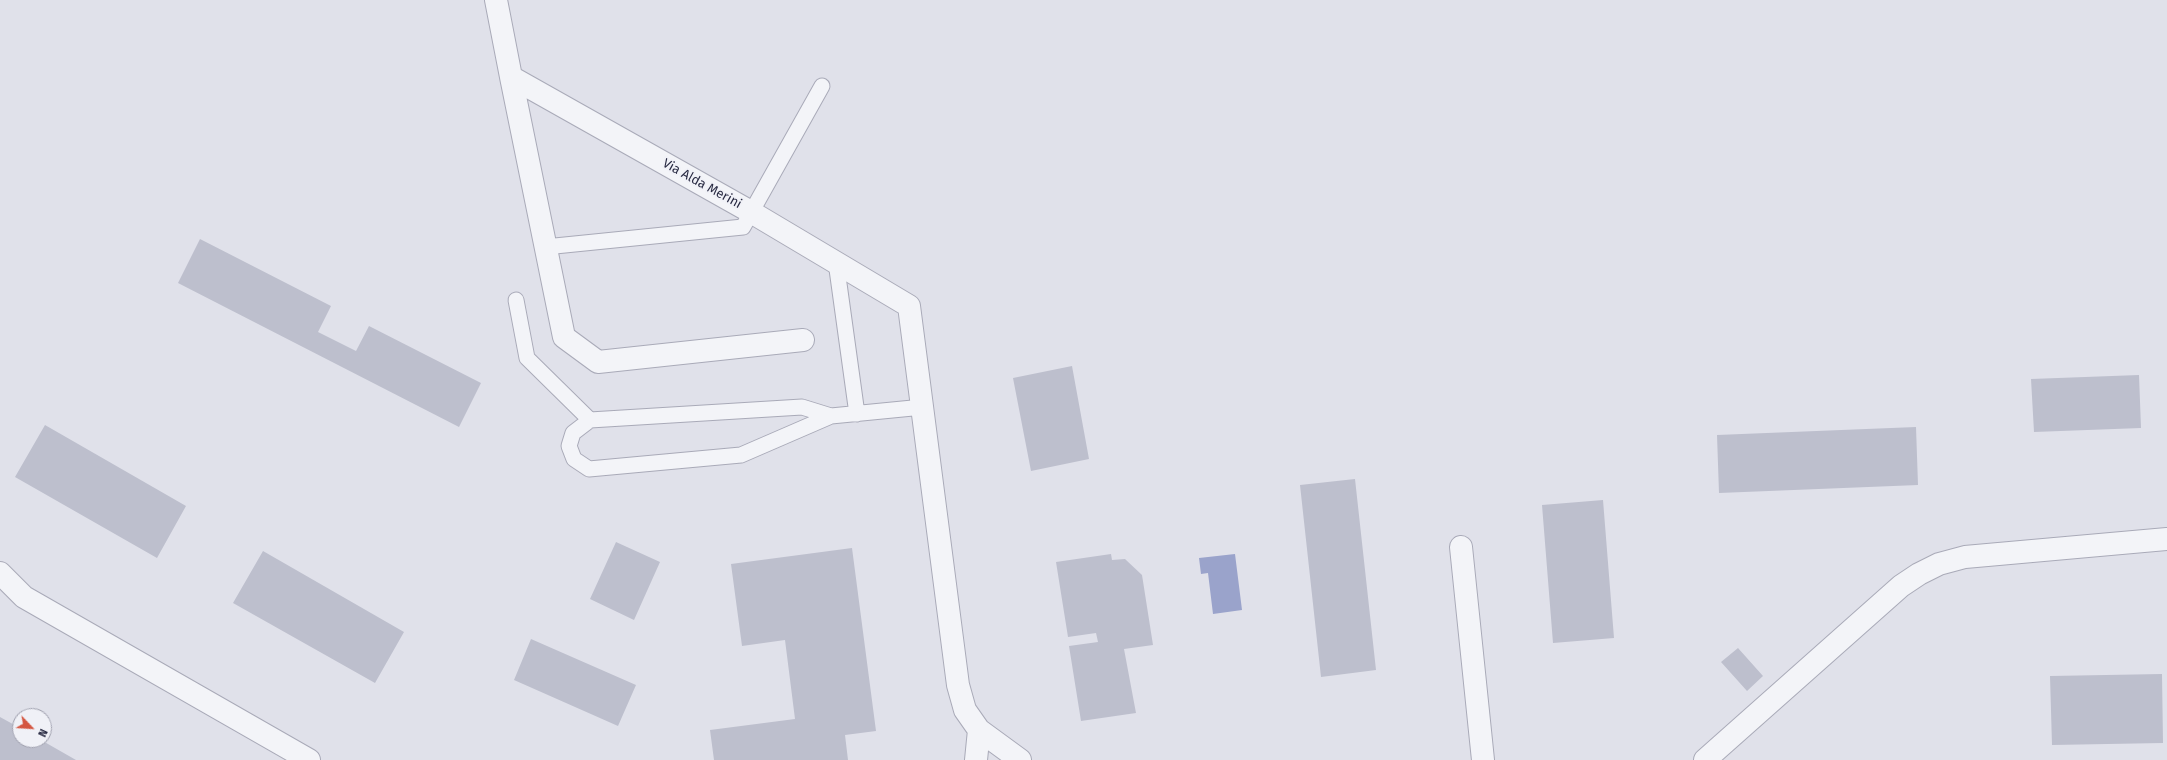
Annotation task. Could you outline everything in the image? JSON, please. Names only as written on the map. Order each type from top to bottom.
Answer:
[{"type":"street","points":[[496,0],[564,336],[598,362],[803,340]]},
{"type":"street","name":"Via Alda Merini","points":[[511,78],[751,212],[909,306],[923,407]]},
{"type":"street","points":[[923,407],[958,685],[965,710],[979,730],[1020,760]]},
{"type":"street","points":[[1705,760],[1900,586],[1932,567],[1966,557],[2167,539]]},
{"type":"street","points":[[1461,547],[1483,760]]},
{"type":"street","points":[[0,573],[24,597],[309,760]]},
{"type":"street","points":[[976,760],[979,730]]},
{"type":"lane","points":[[545,247],[742,228],[822,86]]},
{"type":"lane","points":[[836,262],[857,414]]},
{"type":"lane","points":[[516,300],[526,358],[590,420]]},
{"type":"lane","points":[[831,416],[802,407],[590,420],[573,433],[569,446],[574,459],[589,470],[741,456],[831,416],[923,407]]},
{"type":"water","points":[[1235,554],[1242,610],[1213,614],[1208,573],[1201,574],[1199,558]]},
{"type":"building","points":[[200,239],[331,306],[318,332],[356,351],[369,326],[481,383],[459,427],[178,283]]},
{"type":"building","points":[[1072,366],[1089,459],[1031,471],[1013,378]]},
{"type":"building","points":[[2139,375],[2141,428],[2034,432],[2031,379]]},
{"type":"building","points":[[45,425],[186,506],[157,558],[15,477]]},
{"type":"building","points":[[1916,427],[1918,485],[1719,493],[1717,435]]},
{"type":"building","points":[[1355,479],[1376,670],[1321,677],[1300,485]]},
{"type":"building","points":[[1603,500],[1614,638],[1553,643],[1542,505]]},
{"type":"building","points":[[616,542],[660,562],[634,620],[590,599]]},
{"type":"building","points":[[852,548],[876,731],[845,735],[848,760],[714,760],[710,730],[795,719],[785,640],[742,646],[731,564]]},
{"type":"building","points":[[263,551],[404,632],[375,683],[233,603]]},
{"type":"building","points":[[1111,554],[1112,560],[1125,559],[1142,575],[1153,645],[1124,649],[1136,713],[1081,721],[1069,646],[1098,642],[1096,633],[1068,637],[1056,562]]},
{"type":"building","points":[[531,639],[636,685],[618,726],[514,680]]},
{"type":"building","points":[[1738,648],[1763,676],[1747,691],[1721,662]]},
{"type":"building","points":[[2162,674],[2163,743],[2052,745],[2050,676]]},
{"type":"building","points":[[0,717],[12,724],[12,748],[52,748],[52,746],[76,760],[0,760]]}]
